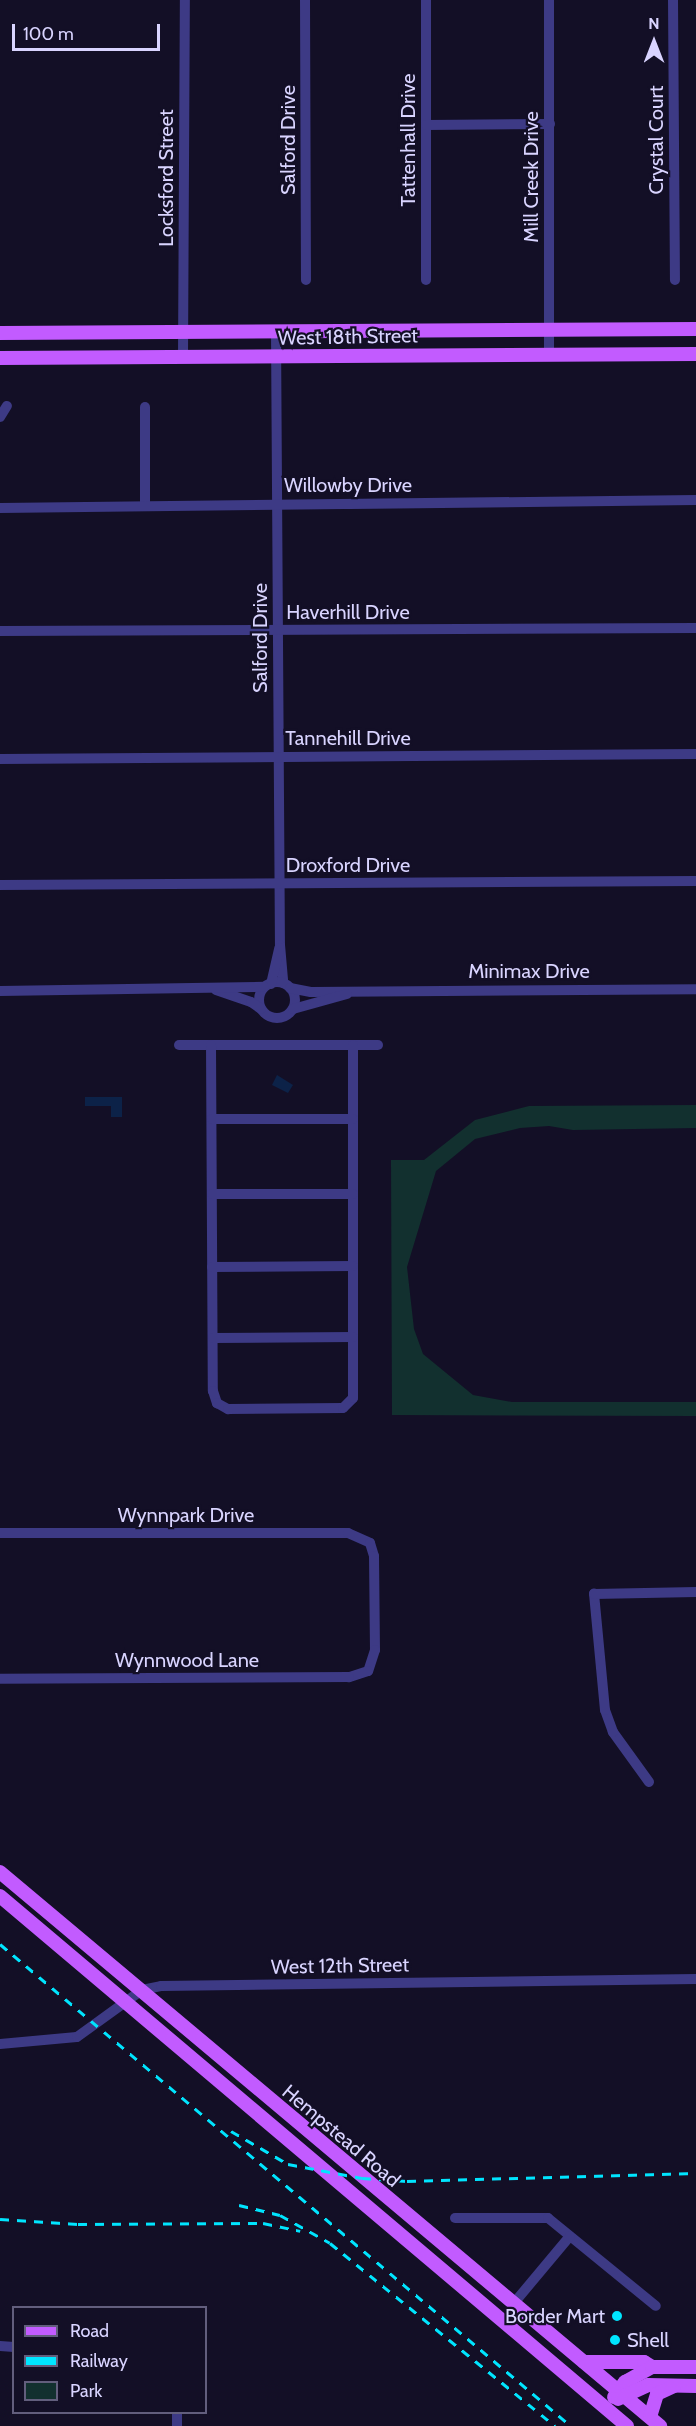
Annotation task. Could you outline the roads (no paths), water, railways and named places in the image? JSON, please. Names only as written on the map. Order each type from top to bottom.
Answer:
[{"type":"main road","name":"West 18th Street","points":[[0,333],[696,329]]},
{"type":"main road","points":[[673,330],[673,354]]},
{"type":"main road","points":[[412,331],[412,355]]},
{"type":"main road","name":"West 18th Street","points":[[0,358],[696,354]]},
{"type":"main road","name":"Hempstead Road","points":[[0,1872],[367,2183],[622,2392],[655,2422]]},
{"type":"main road","name":"Hempstead Road","points":[[0,1896],[292,2146],[608,2406],[627,2426]]},
{"type":"main road","points":[[292,2146],[306,2130]]},
{"type":"main road","points":[[332,2179],[367,2183]]},
{"type":"main road","points":[[584,2362],[644,2362],[652,2367],[696,2367]]},
{"type":"main road","points":[[608,2406],[652,2367]]},
{"type":"main road","points":[[622,2392],[655,2384],[696,2386]]},
{"type":"main road","points":[[655,2422],[657,2394],[674,2386]]},
{"type":"street","name":"Locksford Street","points":[[183,357],[185,0]]},
{"type":"street","name":"Salford Drive","points":[[305,0],[306,280]]},
{"type":"street","name":"Tattenhall Drive","points":[[426,0],[426,280]]},
{"type":"street","name":"Mill Creek Drive","points":[[549,0],[549,355]]},
{"type":"street","name":"Crystal Court","points":[[673,0],[675,280]]},
{"type":"street","points":[[426,125],[550,124]]},
{"type":"street","name":"Salford Drive","points":[[276,332],[280,945],[287,986]]},
{"type":"street","points":[[0,417],[7,406]]},
{"type":"street","points":[[145,407],[145,505]]},
{"type":"street","name":"Willowby Drive","points":[[0,508],[696,500]]},
{"type":"street","name":"Haverhill Drive","points":[[0,631],[696,628]]},
{"type":"street","name":"Tannehill Drive","points":[[0,759],[696,754]]},
{"type":"street","name":"Droxford Drive","points":[[0,885],[696,881]]},
{"type":"street","name":"Salford Drive","points":[[268,986],[280,945]]},
{"type":"street","points":[[261,1010],[259,998],[268,986]]},
{"type":"street","points":[[0,991],[216,990],[287,986],[295,998],[293,1010],[278,1018],[251,1002],[216,990]]},
{"type":"street","name":"Minimax Drive","points":[[287,986],[311,992],[696,989]]},
{"type":"street","name":"Minimax Drive","points":[[293,1010],[362,990]]},
{"type":"street","points":[[179,1045],[378,1045]]},
{"type":"street","points":[[211,1045],[214,1397],[221,1407],[335,1409],[343,1408],[353,1398],[352,1045]]},
{"type":"street","points":[[212,1119],[352,1119]]},
{"type":"street","points":[[212,1194],[353,1194]]},
{"type":"street","points":[[212,1267],[353,1266]]},
{"type":"street","points":[[213,1338],[353,1337]]},
{"type":"street","name":"Wynnpark Drive","points":[[0,1533],[348,1533],[370,1543],[375,1650],[370,1667]]},
{"type":"street","points":[[649,1782],[613,1732],[605,1710],[594,1594],[696,1592]]},
{"type":"street","name":"Wynnwood Lane","points":[[0,1679],[349,1677],[370,1667]]},
{"type":"street","name":"West 12th Street","points":[[0,2044],[76,2037],[142,1990],[161,1986],[696,1978]]},
{"type":"street","points":[[454,2218],[543,2217],[656,2306]]},
{"type":"street","points":[[514,2303],[570,2236]]},
{"type":"water","points":[[277,1075],[293,1085],[288,1093],[272,1085]]},
{"type":"water","points":[[85,1097],[122,1097],[122,1117],[111,1117],[111,1106],[85,1106]]},
{"type":"railway","points":[[0,1944],[571,2426]]},
{"type":"railway","points":[[231,2131],[288,2164],[362,2178],[407,2181],[696,2173]]},
{"type":"railway","points":[[239,2205],[280,2215],[330,2243],[555,2426]]},
{"type":"railway","points":[[0,2219],[78,2224],[263,2223],[300,2231]]},
{"type":"place","name":"Border Mart","points":[[617,2316]]},
{"type":"place","name":"Shell","points":[[615,2340]]}]
